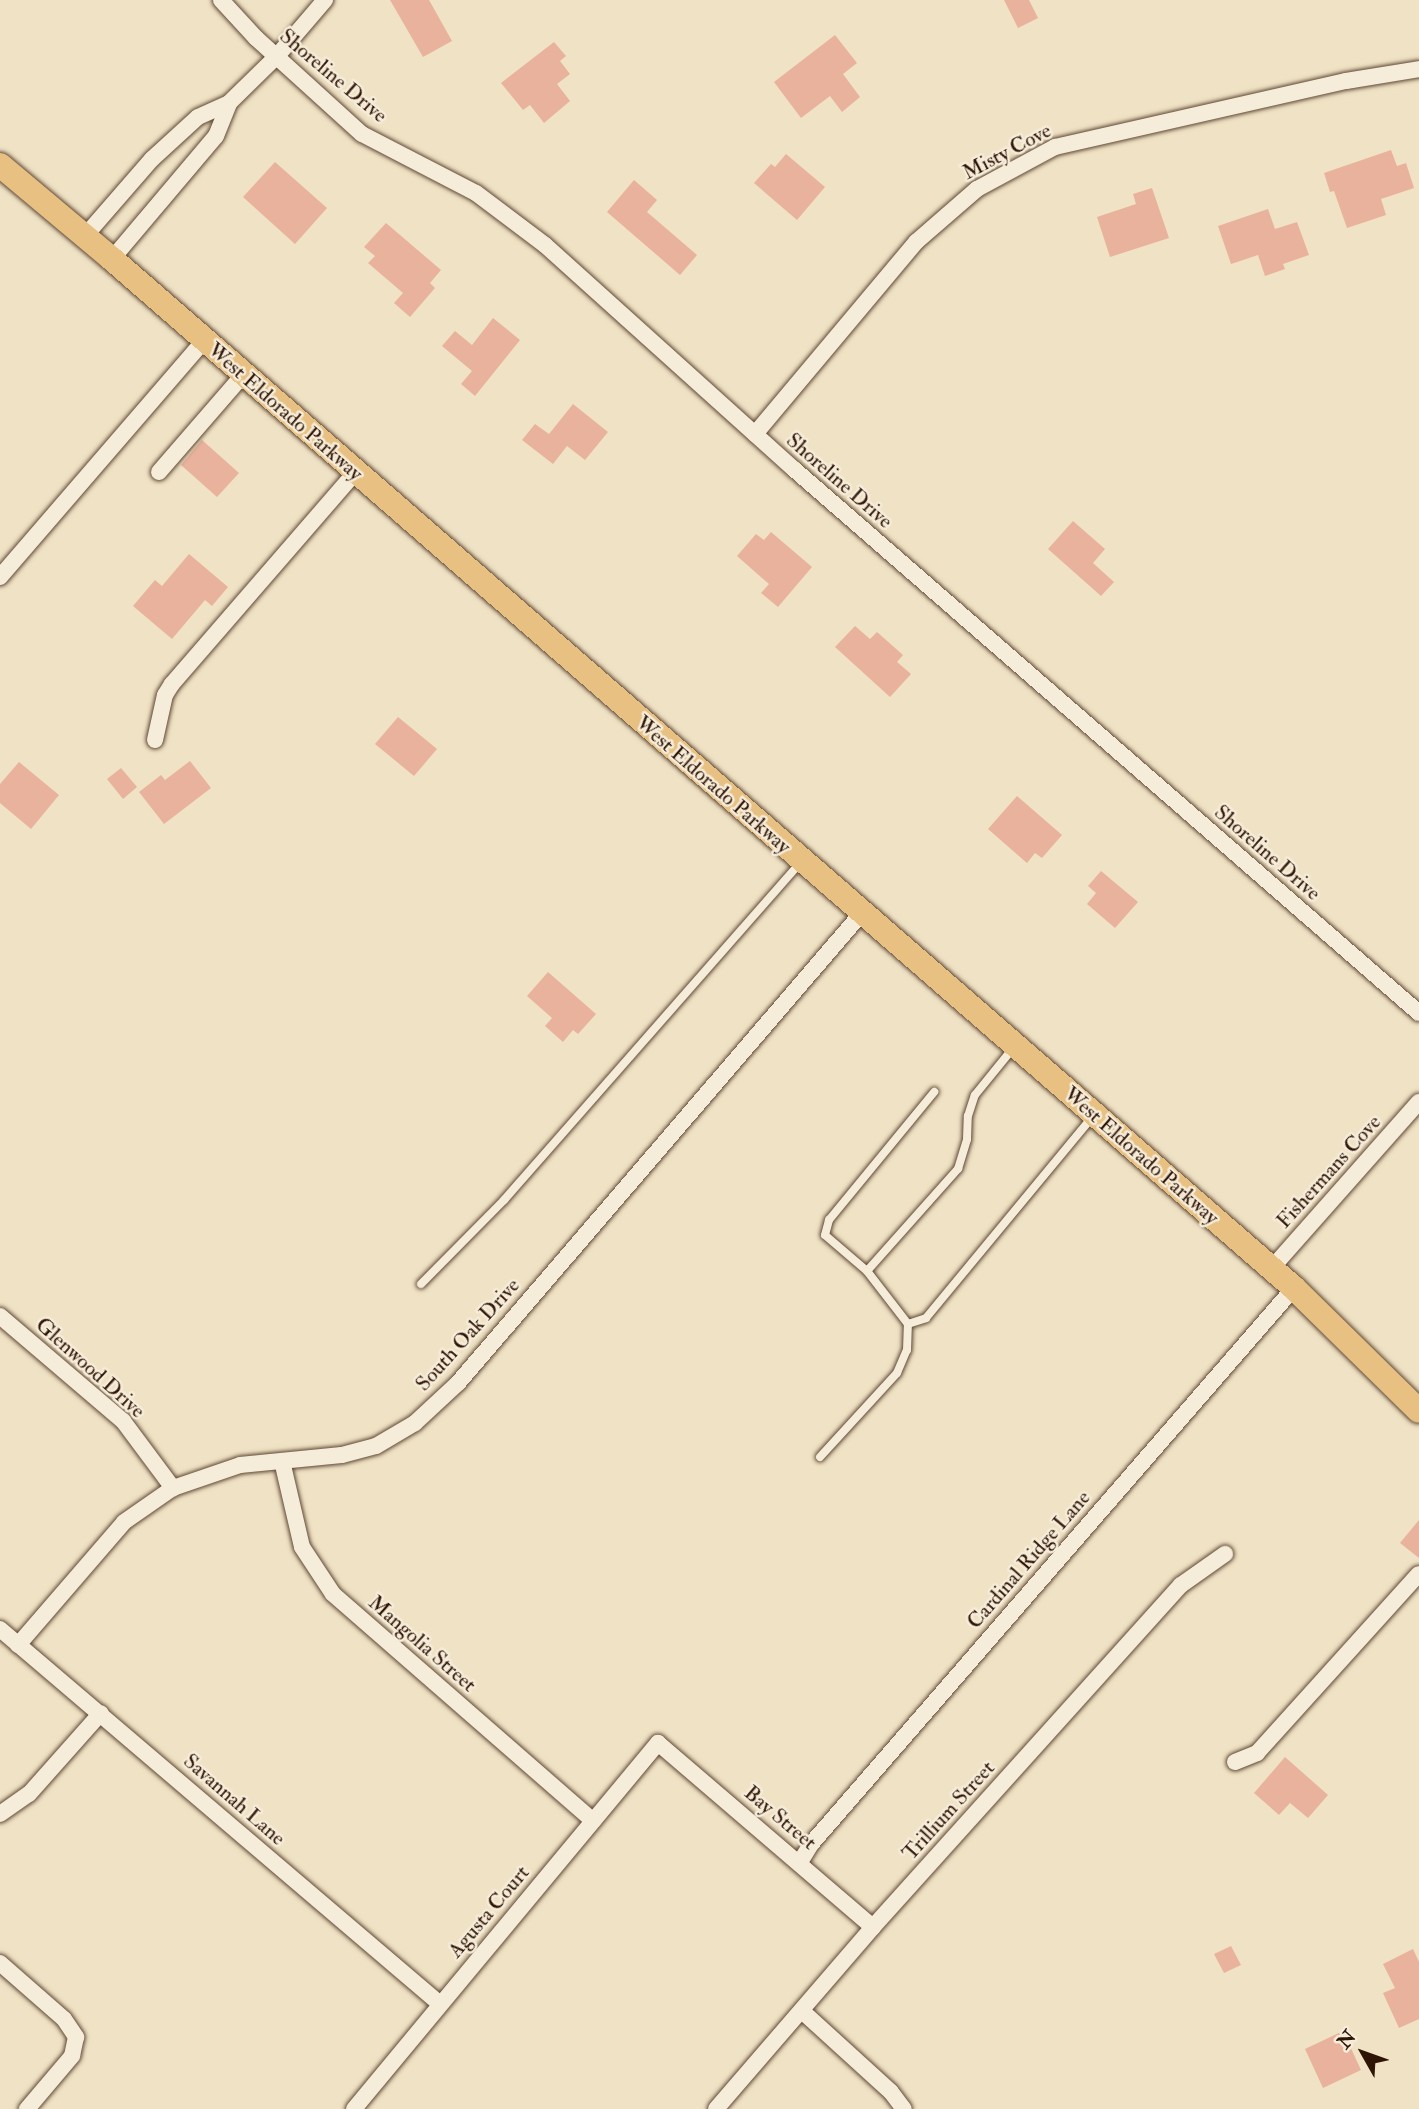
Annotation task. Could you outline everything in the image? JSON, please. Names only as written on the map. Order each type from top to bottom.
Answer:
[{"type":"main road","name":"West Eldorado Parkway","points":[[0,165],[112,259],[801,862],[1294,1288],[1419,1411]]},
{"type":"street","name":"Shoreline Drive","points":[[221,0],[362,134],[476,193],[545,245],[755,434],[1419,1013]]},
{"type":"street","points":[[85,236],[152,159],[198,117],[229,103],[277,56],[325,0]]},
{"type":"street","name":"Misty Cove","points":[[755,434],[916,242],[976,189],[1055,147],[1334,84],[1419,69]]},
{"type":"street","points":[[112,259],[216,136],[229,103]]},
{"type":"street","points":[[0,577],[204,341]]},
{"type":"street","points":[[159,471],[243,375]]},
{"type":"street","points":[[155,740],[165,695],[172,684],[355,473]]},
{"type":"street","name":"South Oak Drive","points":[[18,1644],[124,1522],[173,1488],[240,1465],[342,1455],[376,1447],[415,1423],[458,1383],[861,914]]},
{"type":"street","name":"Fishermans Cove","points":[[1271,1269],[1419,1102]]},
{"type":"street","name":"Cardinal Ridge Lane","points":[[800,1863],[811,1843],[1294,1288]]},
{"type":"street","name":"Glenwood Drive","points":[[0,1316],[123,1421],[173,1488]]},
{"type":"street","name":"Mangolia Street","points":[[282,1461],[302,1546],[333,1594],[593,1821]]},
{"type":"street","name":"Trillium Street","points":[[716,2109],[873,1927],[1181,1584],[1225,1554]]},
{"type":"street","points":[[1236,1762],[1257,1753],[1419,1574]]},
{"type":"street","name":"Savannah Lane","points":[[0,1629],[440,2004]]},
{"type":"street","points":[[0,1814],[29,1794],[101,1713]]},
{"type":"street","name":"Bay Street","points":[[658,1743],[873,1927]]},
{"type":"street","name":"Agusta Court","points":[[354,2109],[658,1743]]},
{"type":"street","points":[[0,1963],[64,2019],[76,2037],[72,2056],[27,2109]]},
{"type":"street","points":[[802,2011],[891,2092],[904,2109]]},
{"type":"lane","points":[[421,1284],[504,1200],[801,862]]},
{"type":"lane","points":[[866,1271],[958,1169],[967,1139],[968,1116],[975,1095],[1014,1047]]},
{"type":"lane","points":[[820,1457],[897,1373],[908,1350],[908,1324],[866,1271],[825,1234],[829,1220],[934,1092]]},
{"type":"lane","points":[[908,1324],[926,1318],[1093,1115]]},
{"type":"building","points":[[390,0],[429,0],[452,41],[423,57]]},
{"type":"building","points":[[1004,0],[1029,0],[1038,18],[1018,28]]},
{"type":"building","points":[[835,35],[857,63],[843,74],[860,97],[842,112],[830,96],[801,118],[774,82]]},
{"type":"building","points":[[554,42],[566,56],[560,61],[570,74],[557,84],[570,101],[544,123],[530,105],[523,110],[501,83]]},
{"type":"building","points":[[1391,150],[1397,166],[1406,163],[1414,188],[1381,199],[1386,215],[1347,228],[1334,191],[1330,192],[1324,173]]},
{"type":"building","points":[[786,154],[825,187],[797,220],[754,183],[771,164],[775,167]]},
{"type":"building","points":[[275,162],[327,208],[295,244],[243,197]]},
{"type":"building","points":[[634,180],[657,200],[647,212],[697,255],[680,275],[607,212]]},
{"type":"building","points":[[1152,188],[1169,238],[1110,257],[1097,217],[1136,204],[1133,194]]},
{"type":"building","points":[[1268,209],[1275,229],[1297,222],[1309,255],[1283,264],[1285,269],[1265,276],[1258,255],[1231,264],[1218,226]]},
{"type":"building","points":[[386,223],[441,270],[430,283],[435,288],[410,317],[394,303],[403,293],[368,263],[375,256],[364,247]]},
{"type":"building","points":[[493,318],[520,340],[475,396],[461,384],[472,371],[442,346],[455,331],[472,345]]},
{"type":"building","points":[[573,404],[608,432],[585,460],[567,446],[553,464],[522,440],[535,424],[549,434]]},
{"type":"building","points":[[202,440],[239,473],[217,497],[181,465]]},
{"type":"building","points":[[1073,521],[1105,549],[1093,563],[1114,582],[1101,596],[1048,549]]},
{"type":"building","points":[[771,532],[812,567],[778,607],[761,593],[769,584],[737,556],[756,534],[764,540]]},
{"type":"building","points":[[189,554],[228,587],[212,606],[205,600],[172,639],[133,606],[155,580],[162,586]]},
{"type":"building","points":[[855,626],[870,639],[877,632],[903,655],[897,662],[911,674],[890,697],[835,647]]},
{"type":"building","points":[[398,717],[437,749],[414,776],[375,744]]},
{"type":"building","points":[[190,761],[211,788],[164,824],[139,792],[161,775],[165,780]]},
{"type":"building","points":[[19,762],[59,795],[31,829],[0,803],[0,784]]},
{"type":"building","points":[[121,768],[137,787],[123,799],[107,779]]},
{"type":"building","points":[[1017,796],[1062,835],[1042,858],[1035,853],[1027,863],[988,829]]},
{"type":"building","points":[[1101,871],[1138,902],[1115,928],[1087,904],[1096,893],[1088,886]]},
{"type":"building","points":[[548,972],[596,1014],[578,1034],[573,1030],[563,1042],[545,1026],[552,1018],[527,996]]},
{"type":"building","points":[[1419,1520],[1419,1558],[1400,1543]]},
{"type":"building","points":[[1285,1757],[1328,1795],[1308,1818],[1290,1803],[1279,1815],[1254,1793]]},
{"type":"building","points":[[1231,1946],[1241,1965],[1224,1973],[1214,1954]]},
{"type":"building","points":[[1413,1949],[1419,1962],[1419,2019],[1399,2028],[1383,1993],[1395,1988],[1383,1964]]},
{"type":"building","points":[[1343,2031],[1361,2070],[1323,2088],[1305,2049]]}]
